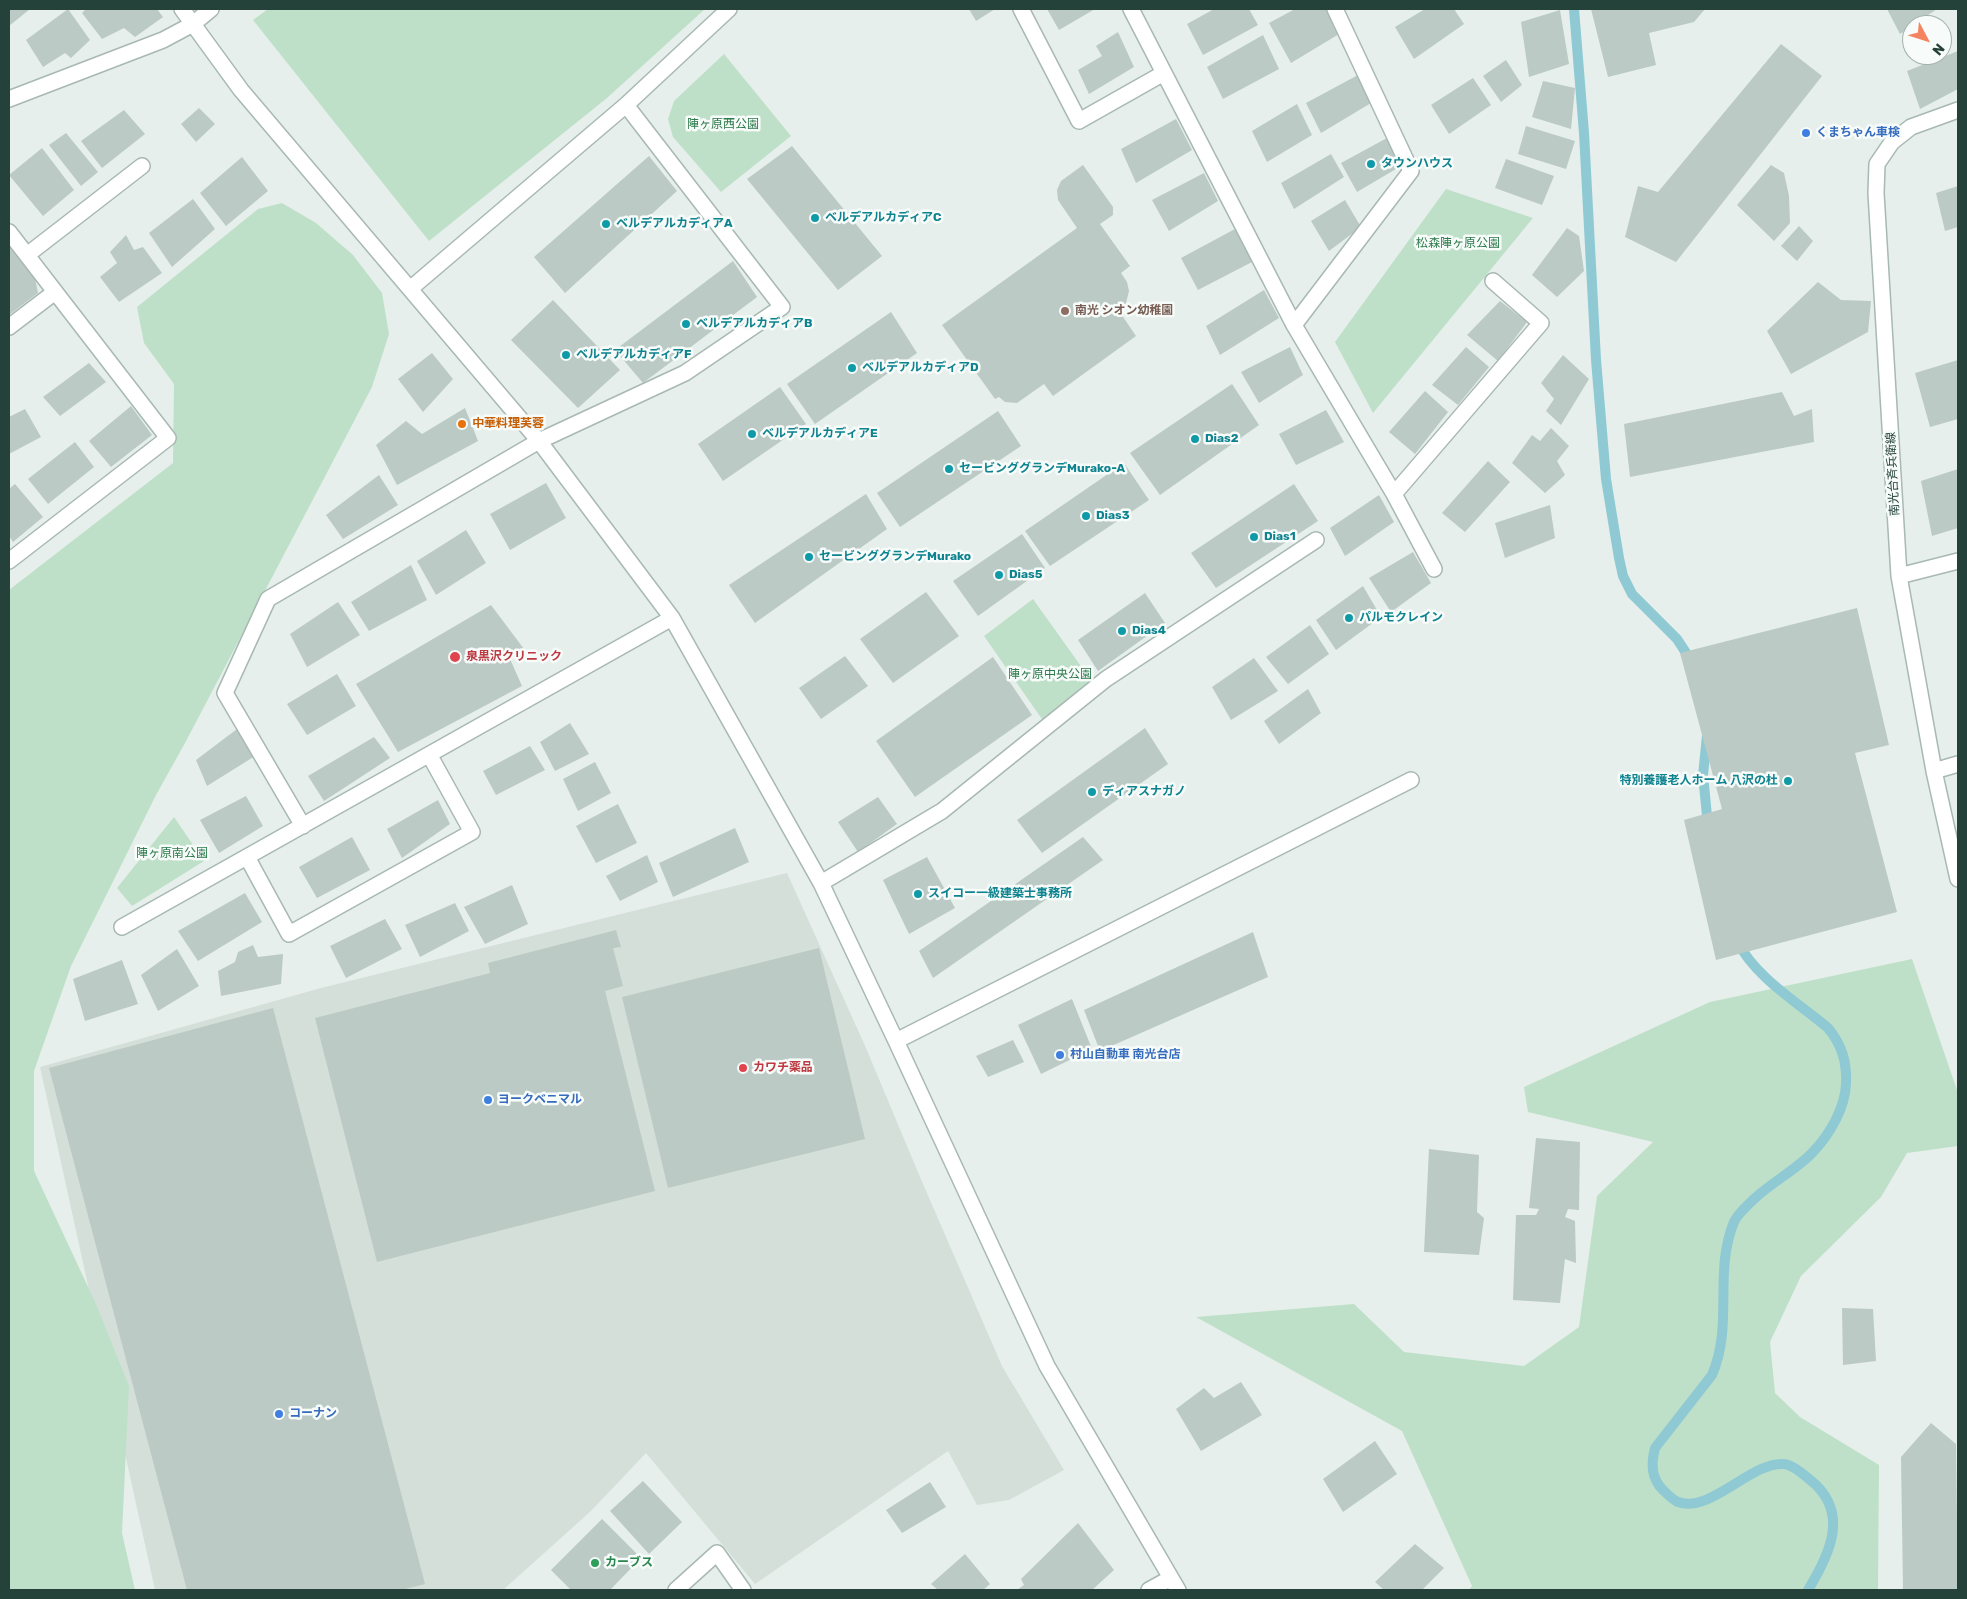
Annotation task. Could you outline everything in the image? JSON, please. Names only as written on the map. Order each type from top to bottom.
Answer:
[{"type":"street","points":[[182,9],[241,90],[539,442],[672,618],[821,883],[896,1040],[1046,1366],[1175,1584],[1149,1590]]},
{"type":"street","points":[[9,98],[163,40],[193,24],[211,9]]},
{"type":"street","points":[[410,289],[626,105],[729,9]]},
{"type":"street","points":[[1021,9],[1079,121],[1164,73]]},
{"type":"street","points":[[1130,9],[1294,325],[1394,494],[1434,569]]},
{"type":"street","points":[[1294,325],[1411,171],[1341,11]]},
{"type":"street","points":[[303,826],[226,693],[268,599],[539,442],[685,373],[782,307],[626,105]]},
{"type":"street","name":"南光台斉兵衛線","points":[[1958,110],[1910,127],[1892,142],[1877,164],[1876,193],[1899,576],[1934,770],[1958,879]]},
{"type":"street","points":[[27,255],[142,166]]},
{"type":"street","points":[[9,232],[168,438],[9,561]]},
{"type":"street","points":[[1394,494],[1541,323],[1493,281]]},
{"type":"street","points":[[9,327],[55,292]]},
{"type":"street","points":[[821,883],[942,812],[1106,679],[1316,540]]},
{"type":"street","points":[[1899,576],[1958,561]]},
{"type":"street","points":[[122,928],[672,618]]},
{"type":"street","points":[[247,858],[289,934],[420,861],[472,832],[430,756]]},
{"type":"street","points":[[1934,770],[1958,764]]},
{"type":"street","points":[[896,1040],[1411,780]]},
{"type":"street","points":[[676,1590],[716,1553],[743,1590]]},
{"type":"shaded area","points":[[787,873],[866,1048],[1002,1366],[1064,1470],[1009,1500],[977,1505],[948,1451],[755,1584],[646,1453],[591,1511],[503,1590],[155,1590],[40,1067],[321,988]]},
{"type":"green space","points":[[268,9],[705,9],[607,98],[429,241],[253,20]]},
{"type":"green space","name":"陣ヶ原西公園","points":[[724,54],[791,136],[721,192],[673,137],[668,119],[674,101]]},
{"type":"green space","name":"松森陣ヶ原公園","points":[[1446,189],[1533,218],[1373,413],[1335,342]]},
{"type":"green space","points":[[282,203],[316,223],[353,255],[382,293],[389,334],[372,387],[156,795],[71,966],[34,1071],[34,1171],[96,1304],[129,1386],[122,1533],[135,1590],[9,1590],[9,590],[173,463],[174,384],[144,343],[137,307],[258,209]]},
{"type":"green space","name":"陣ヶ原中央公園","points":[[1033,599],[1093,683],[1044,722],[984,636]]},
{"type":"green space","name":"陣ヶ原南公園","points":[[174,817],[204,861],[132,906],[117,888]]},
{"type":"green space","points":[[1912,959],[1958,1093],[1958,1146],[1907,1153],[1881,1197],[1801,1276],[1770,1342],[1775,1393],[1800,1417],[1879,1465],[1878,1590],[1469,1590],[1472,1586],[1402,1431],[1196,1317],[1354,1304],[1404,1352],[1524,1366],[1579,1327],[1597,1196],[1653,1142],[1528,1112],[1524,1087],[1710,1002]]},
{"type":"building","points":[[9,9],[30,9],[9,26]]},
{"type":"building","points":[[68,9],[90,40],[71,58],[65,53],[43,67],[26,40]]},
{"type":"building","points":[[86,9],[157,9],[163,17],[135,37],[124,28],[102,39],[82,13]]},
{"type":"building","points":[[969,9],[995,9],[976,21]]},
{"type":"building","points":[[1047,9],[1095,9],[1059,30]]},
{"type":"building","points":[[1214,9],[1249,9],[1258,25],[1203,55],[1187,24]]},
{"type":"building","points":[[1295,9],[1326,9],[1339,34],[1291,63],[1269,23]]},
{"type":"building","points":[[1425,9],[1454,9],[1464,24],[1414,59],[1395,27]]},
{"type":"building","points":[[1591,9],[1705,9],[1694,22],[1649,33],[1656,65],[1608,77]]},
{"type":"building","points":[[1887,9],[1937,9],[1928,15],[1902,15],[1902,33],[1900,34]]},
{"type":"building","points":[[1560,10],[1569,64],[1529,77],[1521,22]]},
{"type":"building","points":[[1118,32],[1134,67],[1089,94],[1078,70],[1102,56],[1096,46]]},
{"type":"building","points":[[1263,35],[1279,69],[1223,99],[1207,67]]},
{"type":"building","points":[[1781,44],[1822,76],[1676,262],[1625,237],[1638,186],[1658,192]]},
{"type":"building","points":[[1958,51],[1958,89],[1920,109],[1907,71],[1922,65],[1952,65],[1952,53]]},
{"type":"building","points":[[1506,60],[1522,85],[1501,102],[1483,76]]},
{"type":"building","points":[[1358,75],[1371,103],[1321,133],[1306,103]]},
{"type":"building","points":[[1473,78],[1491,105],[1449,134],[1431,105]]},
{"type":"building","points":[[1543,81],[1575,88],[1571,129],[1532,117]]},
{"type":"building","points":[[1297,104],[1312,135],[1267,162],[1252,131]]},
{"type":"building","points":[[199,108],[215,124],[196,142],[181,124]]},
{"type":"building","points":[[124,110],[145,134],[102,168],[81,141]]},
{"type":"building","points":[[1176,119],[1192,150],[1136,183],[1121,149]]},
{"type":"building","points":[[1526,126],[1575,141],[1566,169],[1518,154]]},
{"type":"building","points":[[66,133],[98,172],[81,186],[49,145]]},
{"type":"building","name":"タウンハウス","points":[[1387,138],[1401,166],[1357,192],[1341,163]]},
{"type":"building","name":"ベルデアルカディアC","points":[[792,146],[882,256],[838,290],[747,179]]},
{"type":"building","points":[[42,148],[74,190],[43,216],[9,175]]},
{"type":"building","points":[[1331,154],[1344,177],[1294,209],[1281,183]]},
{"type":"building","name":"ベルデアルカディアA","points":[[649,156],[677,191],[565,293],[534,257]]},
{"type":"building","points":[[242,157],[268,191],[226,226],[200,193]]},
{"type":"building","points":[[1506,159],[1554,176],[1542,205],[1495,188]]},
{"type":"building","points":[[1083,165],[1113,207],[1113,215],[1100,224],[1130,266],[1121,273],[1127,282],[1129,291],[1126,303],[1119,311],[1136,336],[1053,396],[1044,384],[1017,403],[1005,402],[999,397],[995,399],[942,325],[1077,228],[1058,200],[1057,190],[1061,181]]},
{"type":"building","points":[[1771,165],[1784,173],[1789,196],[1790,223],[1774,241],[1737,205]]},
{"type":"building","points":[[1204,173],[1218,201],[1169,231],[1152,200]]},
{"type":"building","points":[[1958,186],[1958,227],[1945,231],[1936,193]]},
{"type":"building","points":[[193,199],[215,229],[172,267],[149,233]]},
{"type":"building","points":[[1345,200],[1361,227],[1329,251],[1311,221]]},
{"type":"building","points":[[1799,226],[1813,241],[1797,261],[1781,246]]},
{"type":"building","points":[[1567,228],[1579,236],[1584,271],[1557,297],[1532,275]]},
{"type":"building","points":[[1235,229],[1252,262],[1198,290],[1181,258]]},
{"type":"building","points":[[126,235],[134,250],[143,247],[162,273],[119,302],[100,277],[117,263],[110,252]]},
{"type":"building","points":[[11,246],[35,278],[38,293],[9,315],[9,247]]},
{"type":"building","name":"ベルデアルカディアB","points":[[733,261],[757,297],[643,383],[615,350]]},
{"type":"building","points":[[1818,282],[1841,300],[1871,301],[1868,332],[1791,374],[1767,331]]},
{"type":"building","points":[[1264,290],[1279,318],[1220,355],[1206,326]]},
{"type":"building","name":"ベルデアルカディアF","points":[[553,300],[620,370],[578,408],[511,340]]},
{"type":"building","points":[[1500,301],[1527,322],[1498,361],[1467,335]]},
{"type":"building","name":"ベルデアルカディアD","points":[[891,312],[917,353],[815,424],[787,384]]},
{"type":"building","points":[[1290,347],[1303,375],[1259,403],[1241,372]]},
{"type":"building","points":[[1466,347],[1489,367],[1458,405],[1432,385]]},
{"type":"building","points":[[432,353],[453,379],[423,412],[398,379]]},
{"type":"building","points":[[1563,355],[1589,379],[1561,425],[1546,411],[1554,399],[1541,383]]},
{"type":"building","points":[[1958,360],[1958,419],[1930,427],[1915,373]]},
{"type":"building","points":[[89,363],[106,382],[60,416],[43,397]]},
{"type":"building","name":"Dias2","points":[[1232,384],[1259,425],[1160,495],[1130,453]]},
{"type":"building","name":"ベルデアルカディアE","points":[[780,387],[806,424],[723,481],[698,444]]},
{"type":"building","points":[[1425,391],[1448,412],[1415,454],[1389,432]]},
{"type":"building","points":[[1782,392],[1794,416],[1812,409],[1814,442],[1630,477],[1624,424]]},
{"type":"building","points":[[131,406],[152,435],[111,467],[89,441]]},
{"type":"building","points":[[465,408],[478,441],[397,485],[376,445],[406,421],[422,434]]},
{"type":"building","points":[[25,409],[41,437],[9,454],[9,417]]},
{"type":"building","points":[[1326,410],[1344,442],[1296,465],[1279,434]]},
{"type":"building","name":"セービンググランデMurako-A","points":[[998,411],[1021,446],[900,527],[877,493]]},
{"type":"building","points":[[1551,428],[1569,446],[1557,461],[1565,475],[1545,493],[1512,463],[1532,435],[1540,441]]},
{"type":"building","points":[[75,442],[94,467],[48,504],[28,479]]},
{"type":"building","points":[[1488,461],[1510,482],[1465,532],[1442,513]]},
{"type":"building","name":"Dias3","points":[[1124,463],[1149,500],[1050,566],[1025,531]]},
{"type":"building","points":[[1958,469],[1958,528],[1932,536],[1921,481]]},
{"type":"building","points":[[379,475],[398,505],[343,539],[326,515]]},
{"type":"building","points":[[546,483],[566,518],[510,550],[490,514]]},
{"type":"building","points":[[15,484],[43,517],[13,542],[9,536],[9,489]]},
{"type":"building","name":"Dias1","points":[[1294,484],[1318,521],[1216,588],[1191,553]]},
{"type":"building","name":"セービンググランデMurako","points":[[866,494],[887,529],[755,623],[729,585]]},
{"type":"building","points":[[1379,495],[1394,522],[1345,556],[1330,528]]},
{"type":"building","points":[[1550,505],[1555,538],[1505,558],[1495,523]]},
{"type":"building","points":[[466,530],[486,563],[436,595],[417,561]]},
{"type":"building","name":"Dias5","points":[[1022,534],[1045,568],[978,616],[953,581]]},
{"type":"building","points":[[1413,552],[1431,583],[1391,612],[1369,578]]},
{"type":"building","points":[[411,565],[427,600],[369,631],[351,602]]},
{"type":"building","name":"パルモクレイン","points":[[1363,586],[1381,617],[1336,650],[1316,620]]},
{"type":"building","points":[[926,592],[959,636],[893,683],[860,639]]},
{"type":"building","name":"Dias4","points":[[1145,593],[1165,623],[1098,671],[1078,640]]},
{"type":"building","points":[[338,602],[360,635],[307,667],[290,634]]},
{"type":"building","points":[[491,605],[524,649],[510,659],[522,686],[398,752],[356,684]]},
{"type":"building","name":"特別養護老人ホーム 八沢の杜","points":[[1857,608],[1889,745],[1855,753],[1897,912],[1716,960],[1684,820],[1722,809],[1680,653]]},
{"type":"building","points":[[1310,625],[1329,654],[1288,684],[1266,657]]},
{"type":"building","points":[[845,656],[868,686],[821,719],[799,688]]},
{"type":"building","points":[[993,657],[1032,715],[915,797],[876,741]]},
{"type":"building","points":[[1254,658],[1278,691],[1231,720],[1212,687]]},
{"type":"building","points":[[337,674],[356,706],[307,735],[287,704]]},
{"type":"building","points":[[1308,689],[1321,713],[1279,744],[1264,721]]},
{"type":"building","points":[[570,723],[589,754],[555,771],[540,742]]},
{"type":"building","name":"ディアスナガノ","points":[[1145,728],[1168,764],[1042,853],[1017,820]]},
{"type":"building","points":[[237,729],[255,756],[207,786],[196,760]]},
{"type":"building","points":[[374,737],[390,758],[324,801],[308,776]]},
{"type":"building","points":[[530,746],[545,770],[496,795],[483,771]]},
{"type":"building","points":[[595,762],[611,793],[578,811],[563,779]]},
{"type":"building","points":[[246,796],[263,826],[219,853],[200,820]]},
{"type":"building","points":[[878,797],[897,824],[858,852],[838,822]]},
{"type":"building","points":[[438,800],[450,824],[402,858],[387,829]]},
{"type":"building","points":[[618,804],[637,843],[596,863],[576,826]]},
{"type":"building","points":[[735,828],[749,862],[673,897],[659,863]]},
{"type":"building","points":[[352,837],[370,870],[317,898],[299,867]]},
{"type":"building","points":[[1083,837],[1103,860],[933,978],[919,951]]},
{"type":"building","points":[[647,855],[658,882],[620,901],[606,876]]},
{"type":"building","name":"スイコー一級建築士事務所","points":[[927,857],[955,908],[909,934],[883,880]]},
{"type":"building","points":[[512,885],[528,924],[485,944],[464,907]]},
{"type":"building","points":[[245,893],[262,922],[198,961],[178,931]]},
{"type":"building","points":[[455,903],[469,931],[420,957],[405,925]]},
{"type":"building","points":[[385,919],[402,949],[346,978],[330,946]]},
{"type":"building","points":[[616,930],[621,947],[613,948],[623,986],[605,991],[655,1191],[377,1262],[315,1018],[490,973],[488,963]]},
{"type":"building","points":[[1253,932],[1268,977],[1100,1051],[1084,1010]]},
{"type":"building","points":[[253,945],[258,957],[283,954],[281,984],[221,996],[218,971],[235,962],[238,952]]},
{"type":"building","points":[[819,948],[865,1139],[668,1188],[622,997]]},
{"type":"building","points":[[177,949],[199,986],[158,1011],[141,975]]},
{"type":"building","points":[[122,960],[138,1004],[85,1021],[73,979]]},
{"type":"building","points":[[1072,999],[1092,1049],[1041,1074],[1018,1025]]},
{"type":"building","points":[[273,1008],[425,1584],[401,1590],[187,1590],[49,1068]]},
{"type":"building","points":[[1013,1040],[1024,1062],[988,1077],[976,1056]]},
{"type":"building","points":[[1536,1138],[1580,1142],[1579,1210],[1568,1209],[1565,1217],[1575,1221],[1576,1263],[1565,1259],[1560,1303],[1513,1300],[1516,1215],[1536,1215],[1539,1209],[1529,1208]]},
{"type":"building","points":[[1429,1149],[1479,1155],[1477,1212],[1484,1218],[1479,1255],[1424,1252]]},
{"type":"building","points":[[1842,1308],[1873,1309],[1876,1361],[1843,1365]]},
{"type":"building","points":[[1241,1382],[1262,1415],[1201,1451],[1176,1409],[1204,1388],[1214,1398]]},
{"type":"building","points":[[1931,1423],[1956,1444],[1958,1590],[1903,1590],[1901,1457]]},
{"type":"building","points":[[1375,1441],[1397,1474],[1343,1512],[1323,1479]]},
{"type":"building","points":[[643,1481],[682,1522],[649,1554],[610,1511]]},
{"type":"building","points":[[930,1482],[946,1507],[902,1533],[886,1510]]},
{"type":"building","points":[[602,1519],[641,1558],[610,1590],[571,1590],[551,1570]]},
{"type":"building","points":[[1078,1523],[1114,1570],[1092,1590],[1017,1590],[1024,1585],[1021,1579]]},
{"type":"building","points":[[1415,1544],[1444,1568],[1422,1590],[1384,1590],[1375,1582]]},
{"type":"building","points":[[965,1554],[990,1584],[983,1590],[938,1590],[931,1584]]},
{"type":"waterway","points":[[1574,9],[1584,133],[1596,360],[1606,479],[1619,558],[1623,576],[1632,594],[1677,639],[1692,662]]},
{"type":"waterway","points":[[1707,736],[1703,775],[1708,826]]},
{"type":"waterway","points":[[1737,941],[1755,967],[1766,978],[1833,1034],[1840,1047],[1844,1061],[1846,1076],[1845,1093],[1840,1111],[1831,1129],[1813,1152],[1754,1199],[1734,1222],[1725,1260],[1722,1337],[1712,1375],[1655,1448],[1653,1470],[1656,1481],[1668,1495],[1678,1502],[1690,1504],[1717,1495],[1758,1471],[1771,1466],[1786,1464],[1801,1472],[1822,1491],[1830,1505],[1833,1519],[1829,1547],[1808,1590]]},
{"type":"place","name":"くまちゃん車検","points":[[1806,133]]},
{"type":"place","name":"タウンハウス","points":[[1371,164]]},
{"type":"place","name":"ベルデアルカディアC","points":[[815,218]]},
{"type":"place","name":"ベルデアルカディアA","points":[[606,224]]},
{"type":"place","name":"南光 シオン幼稚園","points":[[1065,311]]},
{"type":"place","name":"ベルデアルカディアB","points":[[686,324]]},
{"type":"place","name":"ベルデアルカディアF","points":[[566,355]]},
{"type":"place","name":"ベルデアルカディアD","points":[[852,368]]},
{"type":"place","name":"中華料理芙蓉","points":[[462,424]]},
{"type":"place","name":"ベルデアルカディアE","points":[[752,434]]},
{"type":"place","name":"Dias2","points":[[1195,439]]},
{"type":"place","name":"セービンググランデMurako-A","points":[[949,469]]},
{"type":"place","name":"Dias3","points":[[1086,516]]},
{"type":"place","name":"Dias1","points":[[1254,537]]},
{"type":"place","name":"セービンググランデMurako","points":[[809,557]]},
{"type":"place","name":"Dias5","points":[[999,575]]},
{"type":"place","name":"パルモクレイン","points":[[1349,618]]},
{"type":"place","name":"Dias4","points":[[1122,631]]},
{"type":"place","name":"泉黒沢クリニック","points":[[455,657]]},
{"type":"place","name":"特別養護老人ホーム 八沢の杜","points":[[1788,781]]},
{"type":"place","name":"ディアスナガノ","points":[[1092,792]]},
{"type":"place","name":"スイコー一級建築士事務所","points":[[918,894]]},
{"type":"place","name":"村山自動車 南光台店","points":[[1060,1055]]},
{"type":"place","name":"カワチ薬品","points":[[743,1068]]},
{"type":"place","name":"ヨークベニマル","points":[[488,1100]]},
{"type":"place","name":"コーナン","points":[[279,1414]]},
{"type":"place","name":"カーブス","points":[[595,1563]]}]
